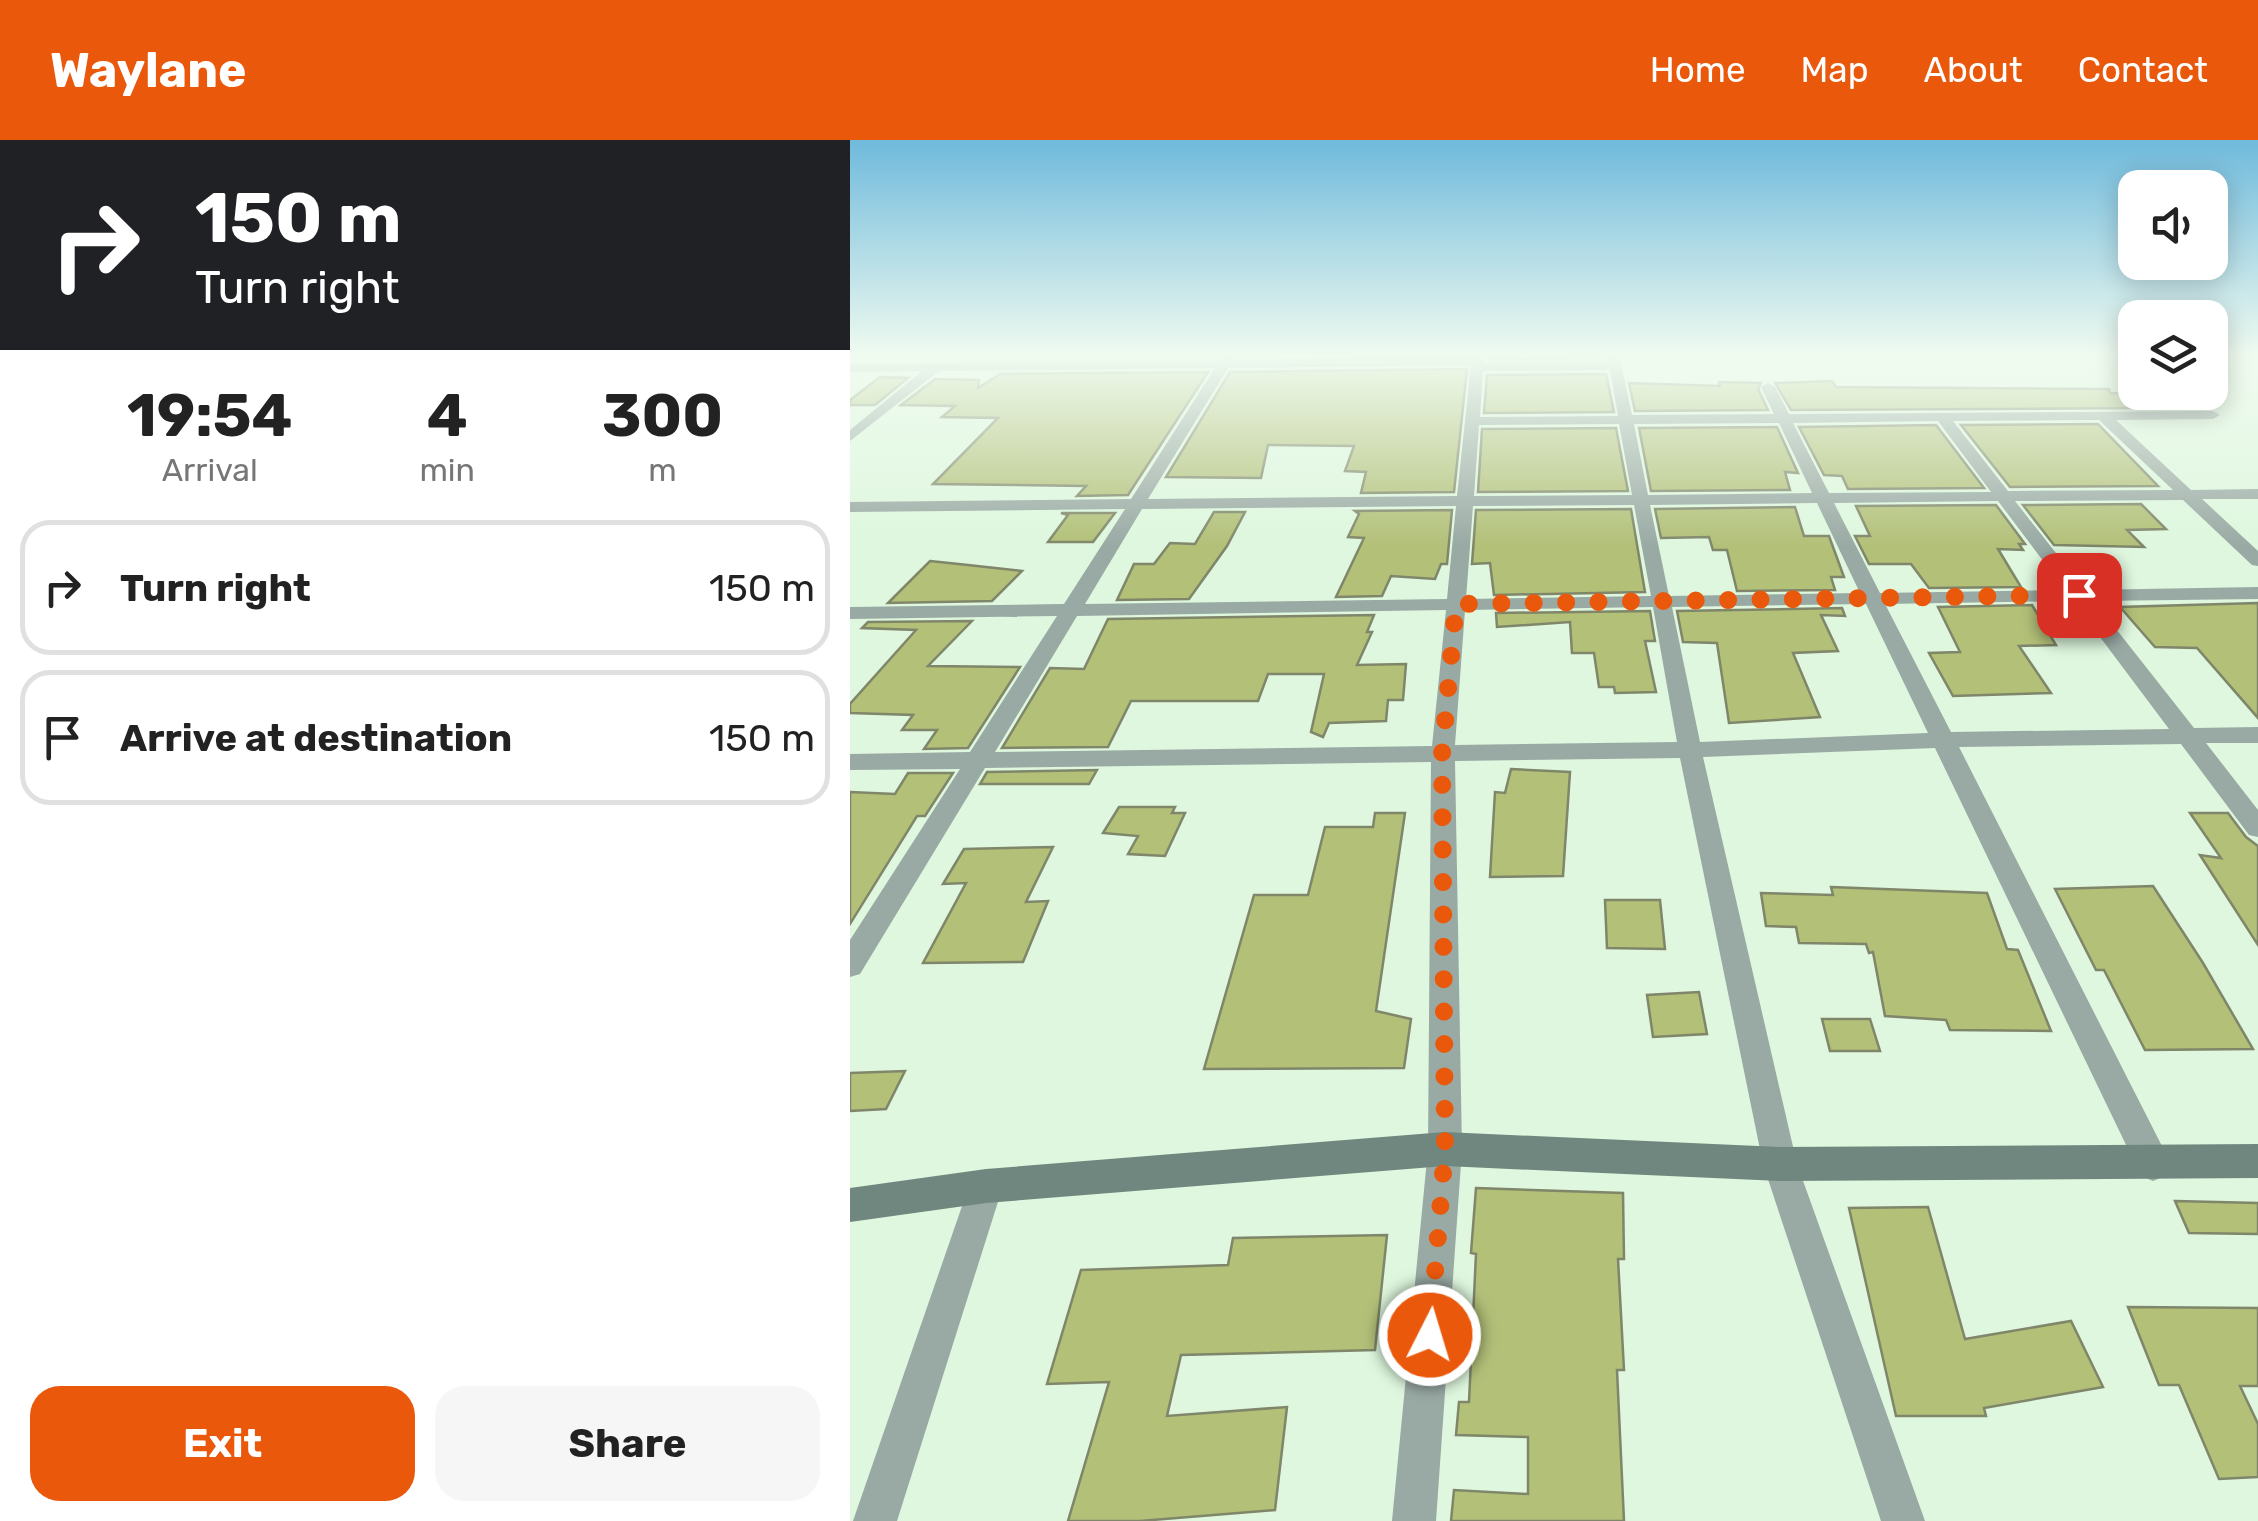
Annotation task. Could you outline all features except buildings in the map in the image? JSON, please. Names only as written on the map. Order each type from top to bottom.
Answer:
[{"type":"main road","points":[[850,1205],[986,1186],[1445,1149],[1780,1164],[2258,1162]]},
{"type":"street","points":[[850,437],[872,418]]},
{"type":"street","points":[[850,965],[1190,418]]},
{"type":"street","points":[[1414,1521],[1445,1149],[1442,754],[1472,418]]},
{"type":"street","points":[[1472,422],[1871,418]]},
{"type":"street","points":[[1942,418],[2258,828]]},
{"type":"street","points":[[2106,418],[2258,561]]},
{"type":"street","points":[[1784,419],[2153,1164]]},
{"type":"street","points":[[1626,420],[1690,750],[1780,1164],[1903,1521]]},
{"type":"street","points":[[850,508],[2258,494]]},
{"type":"street","points":[[850,614],[2258,592]]},
{"type":"street","points":[[850,762],[1690,750],[1942,740],[2258,735]]},
{"type":"street","points":[[875,1521],[986,1186]]},
{"type":"route","points":[[1430,1335],[1445,1149],[1442,754],[1456,604],[2079,595]]}]
